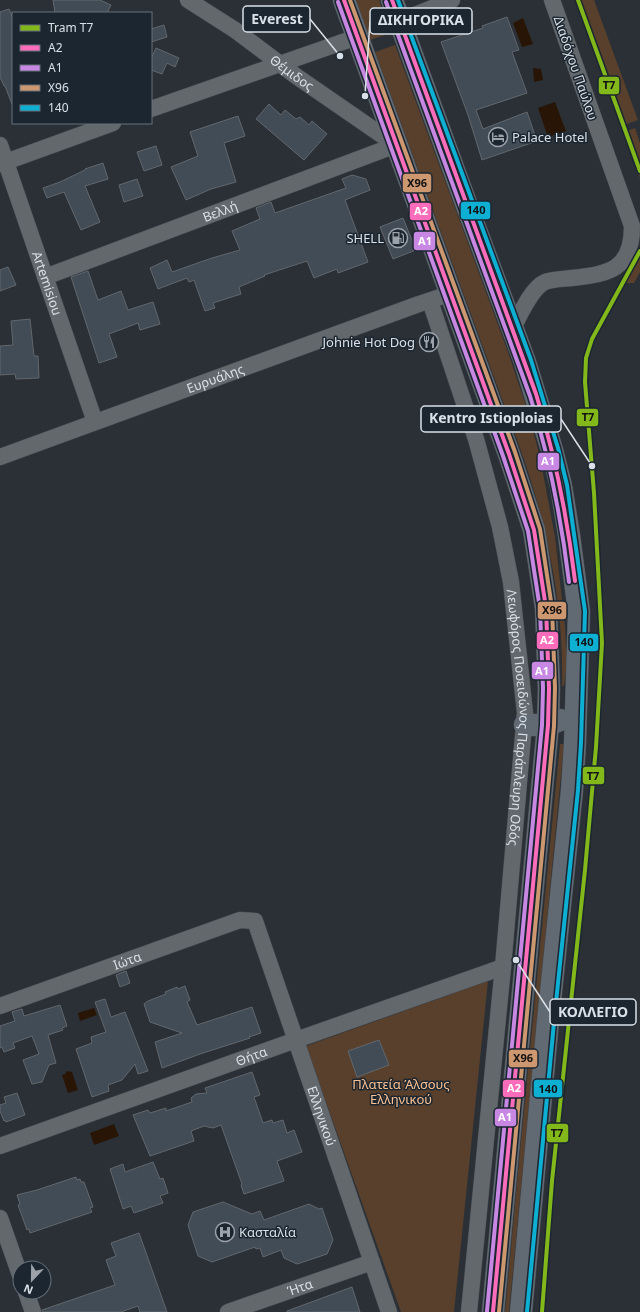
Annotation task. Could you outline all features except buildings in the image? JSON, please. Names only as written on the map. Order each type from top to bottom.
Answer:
[{"type":"highway","points":[[344,0],[509,454],[534,530],[546,608],[549,688],[548,725],[493,1312]]},
{"type":"highway","points":[[392,0],[525,362],[552,450],[561,486],[579,612],[572,790],[548,1021],[521,1312]]},
{"type":"highway","points":[[525,725],[548,725],[576,714]]},
{"type":"street","name":"Θέμιδος","points":[[188,0],[235,30],[280,64],[396,145]]},
{"type":"street","points":[[400,21],[452,0]]},
{"type":"street","name":"Διαδόχου Παύλου","points":[[512,330],[537,288],[544,282],[605,274],[624,259],[632,240],[632,226],[552,0]]},
{"type":"street","points":[[152,109],[357,37]]},
{"type":"street","points":[[3,163],[110,124]]},
{"type":"street","name":"Artemisiou","points":[[0,145],[3,163],[45,277],[95,422]]},
{"type":"street","name":"Βελλή","points":[[45,277],[396,145]]},
{"type":"street","name":"Ευρυάλης","points":[[0,457],[450,293]]},
{"type":"street","name":"Λεωφόρος Ποσειδώνος Παράπλευρη Οδός","points":[[430,301],[476,439],[500,527],[511,582],[525,714],[504,967],[469,1312]]},
{"type":"street","name":"Ιώτα","points":[[0,1006],[240,920],[255,921]]},
{"type":"street","name":"Ελληνικού","points":[[255,921],[389,1312]]},
{"type":"street","name":"Θήτα","points":[[0,1146],[504,967]]},
{"type":"street","points":[[0,1218],[15,1260]]},
{"type":"street","name":"Ήτα","points":[[228,1312],[372,1262]]},
{"type":"street","points":[[29,1300],[33,1312]]},
{"type":"green space","points":[[356,0],[379,0],[391,33],[370,40]]},
{"type":"green space","points":[[575,0],[594,0],[638,120],[621,126]]},
{"type":"green space","points":[[395,45],[508,352],[528,412],[540,457],[555,537],[565,626],[567,665],[564,686],[562,686],[562,655],[557,595],[546,535],[530,477],[375,52]]},
{"type":"green space","points":[[635,128],[640,143],[640,178],[624,132]]},
{"type":"green space","points":[[638,253],[640,254],[640,272],[634,283],[620,283]]},
{"type":"green space","points":[[560,744],[564,744],[509,1312],[505,1312],[518,1172]]},
{"type":"green space","name":"Πλατεία Άλσους Ελληνικού","points":[[488,981],[454,1312],[401,1312],[306,1046]]},
{"type":"shaded area","points":[[523,18],[533,44],[522,47],[513,23]]},
{"type":"shaded area","points":[[533,68],[541,69],[543,80],[534,82]]},
{"type":"shaded area","points":[[555,102],[566,131],[548,137],[538,108]]},
{"type":"shaded area","points":[[94,1008],[97,1015],[80,1021],[78,1013]]},
{"type":"shaded area","points":[[67,1071],[72,1072],[78,1090],[68,1093],[62,1075]]},
{"type":"shaded area","points":[[114,1124],[119,1136],[94,1145],[90,1133]]},
{"type":"tram line","name":"Τ7","points":[[578,0],[640,171]]},
{"type":"tram line","name":"Τ7","points":[[542,1312],[552,1181],[585,870],[596,747],[602,643],[594,493],[585,382],[586,358],[592,339],[640,251]]},
{"type":"transit line","name":"Α2","points":[[344,0],[509,454],[534,530],[546,608],[549,688],[548,725],[493,1312]]},
{"type":"transit line","name":"Χ96","points":[[350,0],[515,452],[540,529],[552,608],[555,688],[554,726],[499,1312]]},
{"type":"transit line","name":"Α2","points":[[392,0],[536,394],[560,487],[575,581]]},
{"type":"transit line","name":"140","points":[[398,0],[531,360],[558,448],[567,485],[585,611],[578,790],[554,1022],[527,1312]]},
{"type":"transit line","name":"Α1","points":[[338,2],[503,456],[528,531],[540,609],[543,688],[542,725],[487,1311]]},
{"type":"transit line","name":"Α1","points":[[386,2],[530,396],[554,488],[569,582]]},
{"type":"place","name":"Everest","points":[[340,56]]},
{"type":"place","name":"ΔΙΚΗΓΟΡΙΚΑ","points":[[365,96]]},
{"type":"place","name":"Palace Hotel","points":[[498,137]]},
{"type":"place","name":"SHELL","points":[[398,238]]},
{"type":"place","name":"Johnie Hot Dog","points":[[429,342]]},
{"type":"place","name":"Kentro Istioploias","points":[[592,466]]},
{"type":"place","name":"ΚΟΛΛΕΓΙΟ","points":[[516,960]]},
{"type":"place","name":"Κασταλία","points":[[225,1232]]}]
